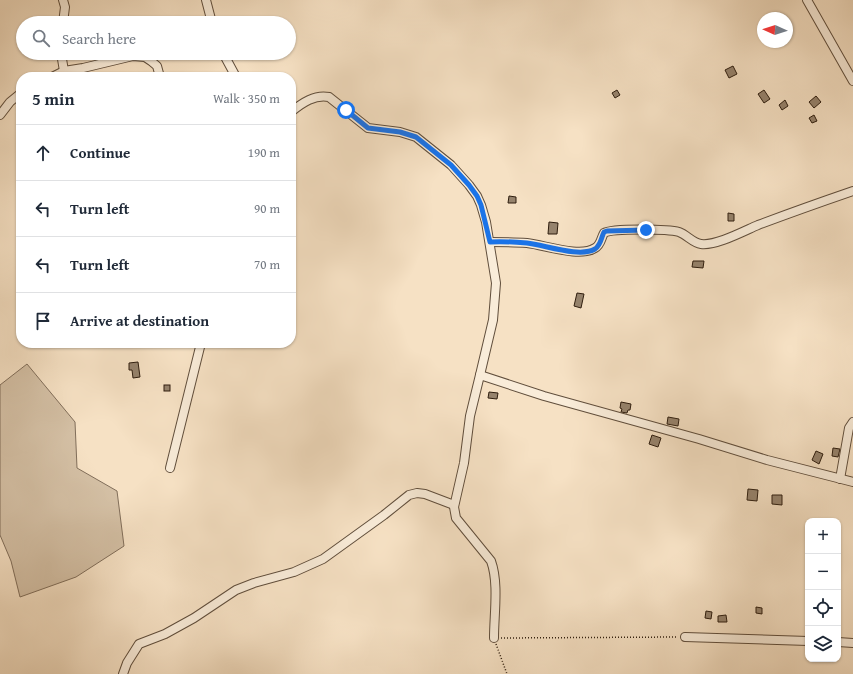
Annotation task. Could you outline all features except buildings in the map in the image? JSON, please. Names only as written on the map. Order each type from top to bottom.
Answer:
[{"type":"street","points":[[62,0],[64,7],[63,16]]},
{"type":"street","points":[[206,0],[210,16]]},
{"type":"street","points":[[807,0],[853,81]]},
{"type":"street","points":[[62,60],[64,71],[116,60]]},
{"type":"street","points":[[149,60],[157,66],[159,72]]},
{"type":"street","points":[[227,60],[233,72]]},
{"type":"street","points":[[296,108],[306,101],[322,95],[329,97],[368,128],[400,132],[416,137],[451,165],[469,185],[481,205],[490,242],[496,291],[493,320],[470,416],[464,463],[454,505],[456,518],[491,561],[494,573],[495,596],[494,638]]},
{"type":"street","points":[[0,115],[10,102],[16,97]]},
{"type":"street","points":[[490,242],[514,242],[575,251],[585,251],[597,248],[601,242],[604,232],[619,230],[674,231],[684,234],[701,244],[709,243],[724,240],[853,191]]},
{"type":"street","points":[[170,468],[200,348]]},
{"type":"street","points":[[480,375],[544,396],[699,439],[768,460],[853,482]]},
{"type":"street","points":[[840,479],[849,428],[853,422]]},
{"type":"street","points":[[123,674],[127,663],[140,644],[194,618],[236,590],[254,583],[294,572],[323,558],[384,515],[409,495],[417,492],[454,505]]},
{"type":"street","points":[[685,637],[805,641]]},
{"type":"street","points":[[841,642],[853,643]]},
{"type":"path","points":[[507,674],[494,638],[685,637]]},
{"type":"shaded area","points":[[27,364],[75,422],[77,468],[117,491],[124,546],[76,577],[20,597],[11,561],[0,535],[0,385]]},
{"type":"route","points":[[346,110],[368,128],[390,130],[416,137],[451,165],[477,196],[486,222],[490,242],[514,242],[575,251],[585,251],[597,248],[601,242],[604,232],[619,230],[646,230]]}]
